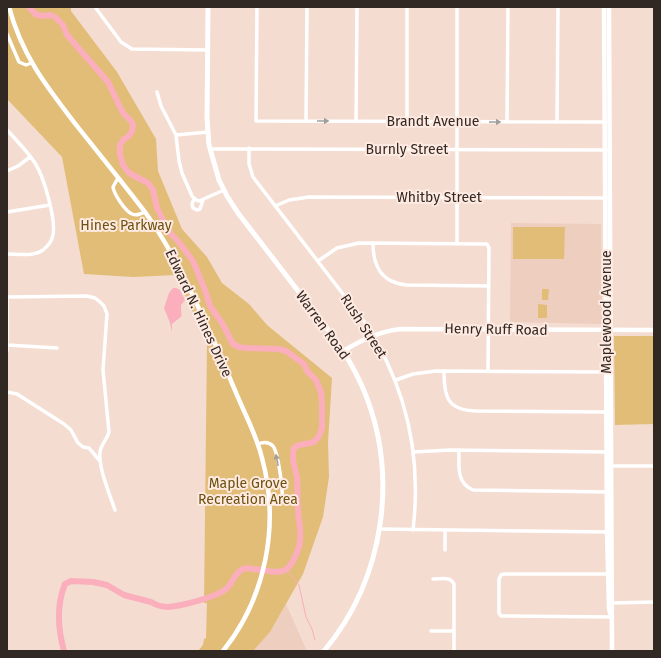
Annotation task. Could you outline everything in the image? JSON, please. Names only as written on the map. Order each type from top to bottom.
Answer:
[{"type":"main road","name":"Warren Road","points":[[208,7],[208,132],[215,170],[224,190],[238,213],[330,331],[343,351],[366,395],[378,437],[382,463],[383,487],[379,529],[372,561],[360,594],[345,622],[324,651]]},
{"type":"street","name":"Edward N. Hines Drive","points":[[9,7],[9,17],[31,63],[48,89],[144,212],[163,239],[180,268],[258,444],[268,482],[270,504],[269,536],[265,564],[244,620],[223,651]]},
{"type":"street","points":[[95,7],[124,44],[135,50],[207,50]]},
{"type":"street","name":"Brandt Avenue","points":[[257,7],[256,120],[607,122]]},
{"type":"street","points":[[306,121],[307,7]]},
{"type":"street","points":[[356,121],[357,7]]},
{"type":"street","points":[[407,7],[407,121]]},
{"type":"street","points":[[457,243],[458,7]]},
{"type":"street","points":[[507,122],[508,7]]},
{"type":"street","points":[[557,122],[558,7]]},
{"type":"street","name":"Maplewood Avenue","points":[[604,7],[607,54]]},
{"type":"street","name":"Maplewood Avenue","points":[[609,7],[607,54],[607,198],[609,532],[612,603],[612,651]]},
{"type":"street","points":[[7,34],[20,62],[26,65],[31,63]]},
{"type":"street","points":[[157,92],[161,106],[176,135],[180,168],[194,200],[192,204],[194,208],[197,210],[200,209],[203,200]]},
{"type":"street","points":[[7,130],[30,156],[43,180],[50,205],[54,232],[52,239],[45,249],[35,253],[7,254]]},
{"type":"street","points":[[176,135],[208,132]]},
{"type":"street","name":"Rush Street","points":[[249,148],[249,164],[252,174],[275,206],[357,311],[373,335],[396,380],[408,418],[414,452],[416,492],[413,530]]},
{"type":"street","name":"Burnly Street","points":[[210,149],[607,150]]},
{"type":"street","points":[[7,171],[18,166],[30,156]]},
{"type":"street","points":[[118,178],[113,187],[114,192],[121,203],[129,213],[133,215],[138,215],[144,212]]},
{"type":"street","points":[[194,200],[203,200],[224,190]]},
{"type":"street","name":"Whitby Street","points":[[275,206],[289,200],[309,197],[607,198]]},
{"type":"street","points":[[7,212],[50,205]]},
{"type":"street","points":[[373,242],[374,257],[378,268],[385,277],[396,283],[407,285],[489,286]]},
{"type":"street","points":[[318,261],[332,251],[344,246],[359,243],[457,243],[488,245],[488,371]]},
{"type":"street","points":[[7,351],[7,297],[82,296],[95,298],[104,306],[107,318],[103,370],[109,432],[102,445],[100,461]]},
{"type":"street","name":"Henry Ruff Road","points":[[343,351],[373,335],[395,329],[654,330]]},
{"type":"street","points":[[7,345],[57,348]]},
{"type":"street","points":[[444,371],[444,386],[447,396],[453,405],[463,410],[609,412]]},
{"type":"street","points":[[396,380],[419,372],[444,371],[608,372]]},
{"type":"street","points":[[7,392],[17,394],[64,424],[71,430],[78,443],[89,448],[100,461],[115,510]]},
{"type":"street","points":[[258,444],[264,442],[274,447],[277,459],[282,497],[278,502],[270,504]]},
{"type":"street","points":[[459,450],[460,478],[465,486],[473,490],[609,492]]},
{"type":"street","points":[[414,452],[459,450],[609,452]]},
{"type":"street","name":"Maplewood Avenue","points":[[609,452],[612,466],[609,492]]},
{"type":"street","points":[[612,466],[654,466]]},
{"type":"street","points":[[379,529],[609,532]]},
{"type":"street","points":[[445,530],[445,550]]},
{"type":"street","points":[[610,574],[502,575],[500,577],[500,616],[611,617]]},
{"type":"street","name":"Maplewood Avenue","points":[[610,574],[609,608],[611,617]]},
{"type":"street","points":[[433,578],[449,578],[453,581],[454,651]]},
{"type":"street","points":[[612,603],[654,602]]},
{"type":"street","points":[[431,631],[454,631]]},
{"type":"shaded area","points":[[511,223],[601,224],[602,324],[510,322]]},
{"type":"shaded area","points":[[173,288],[180,290],[185,300],[181,305],[181,316],[172,324],[172,332],[164,308],[169,293]]},
{"type":"shaded area","points":[[286,604],[307,651],[253,651],[270,632]]},
{"type":"green space","name":"Hines Parkway","points":[[7,7],[71,7],[71,11],[117,72],[156,139],[158,171],[182,229],[207,257],[222,283],[249,304],[267,325],[332,378],[328,442],[329,477],[323,517],[303,574],[270,632],[253,651],[198,651],[206,638],[207,603],[204,603],[207,344],[176,275],[133,277],[84,274],[62,157],[7,99]]},
{"type":"green space","points":[[513,227],[565,227],[564,259],[513,259]]},
{"type":"green space","points":[[542,289],[549,289],[548,300],[542,300]]},
{"type":"green space","points":[[538,304],[547,305],[547,318],[538,318]]},
{"type":"green space","points":[[614,336],[654,336],[654,424],[615,425]]},
{"type":"waterway","points":[[29,7],[35,14],[42,16],[50,15],[55,17],[63,25],[67,35],[108,82],[123,113],[133,125],[129,136],[124,139],[120,145],[120,155],[123,165],[129,173],[148,183],[153,190],[157,208],[167,228],[193,261],[210,306],[222,323],[233,344],[246,348],[279,349],[286,351],[304,364],[307,371],[316,380],[321,392],[322,403],[322,428],[319,436],[311,443],[299,445],[294,448],[293,460],[297,478],[298,513],[301,537],[295,557],[287,569],[277,572],[250,568],[244,569],[241,570],[228,587],[221,592],[198,601],[168,607],[159,606],[151,602],[124,595],[107,585],[93,582],[71,581],[65,584],[59,609],[59,626],[64,651]]},
{"type":"waterway","points":[[287,570],[299,585],[306,617],[312,629],[315,640]]},
{"type":"park label","name":"Maple Grove Recreation Area","points":[[248,492]]}]
